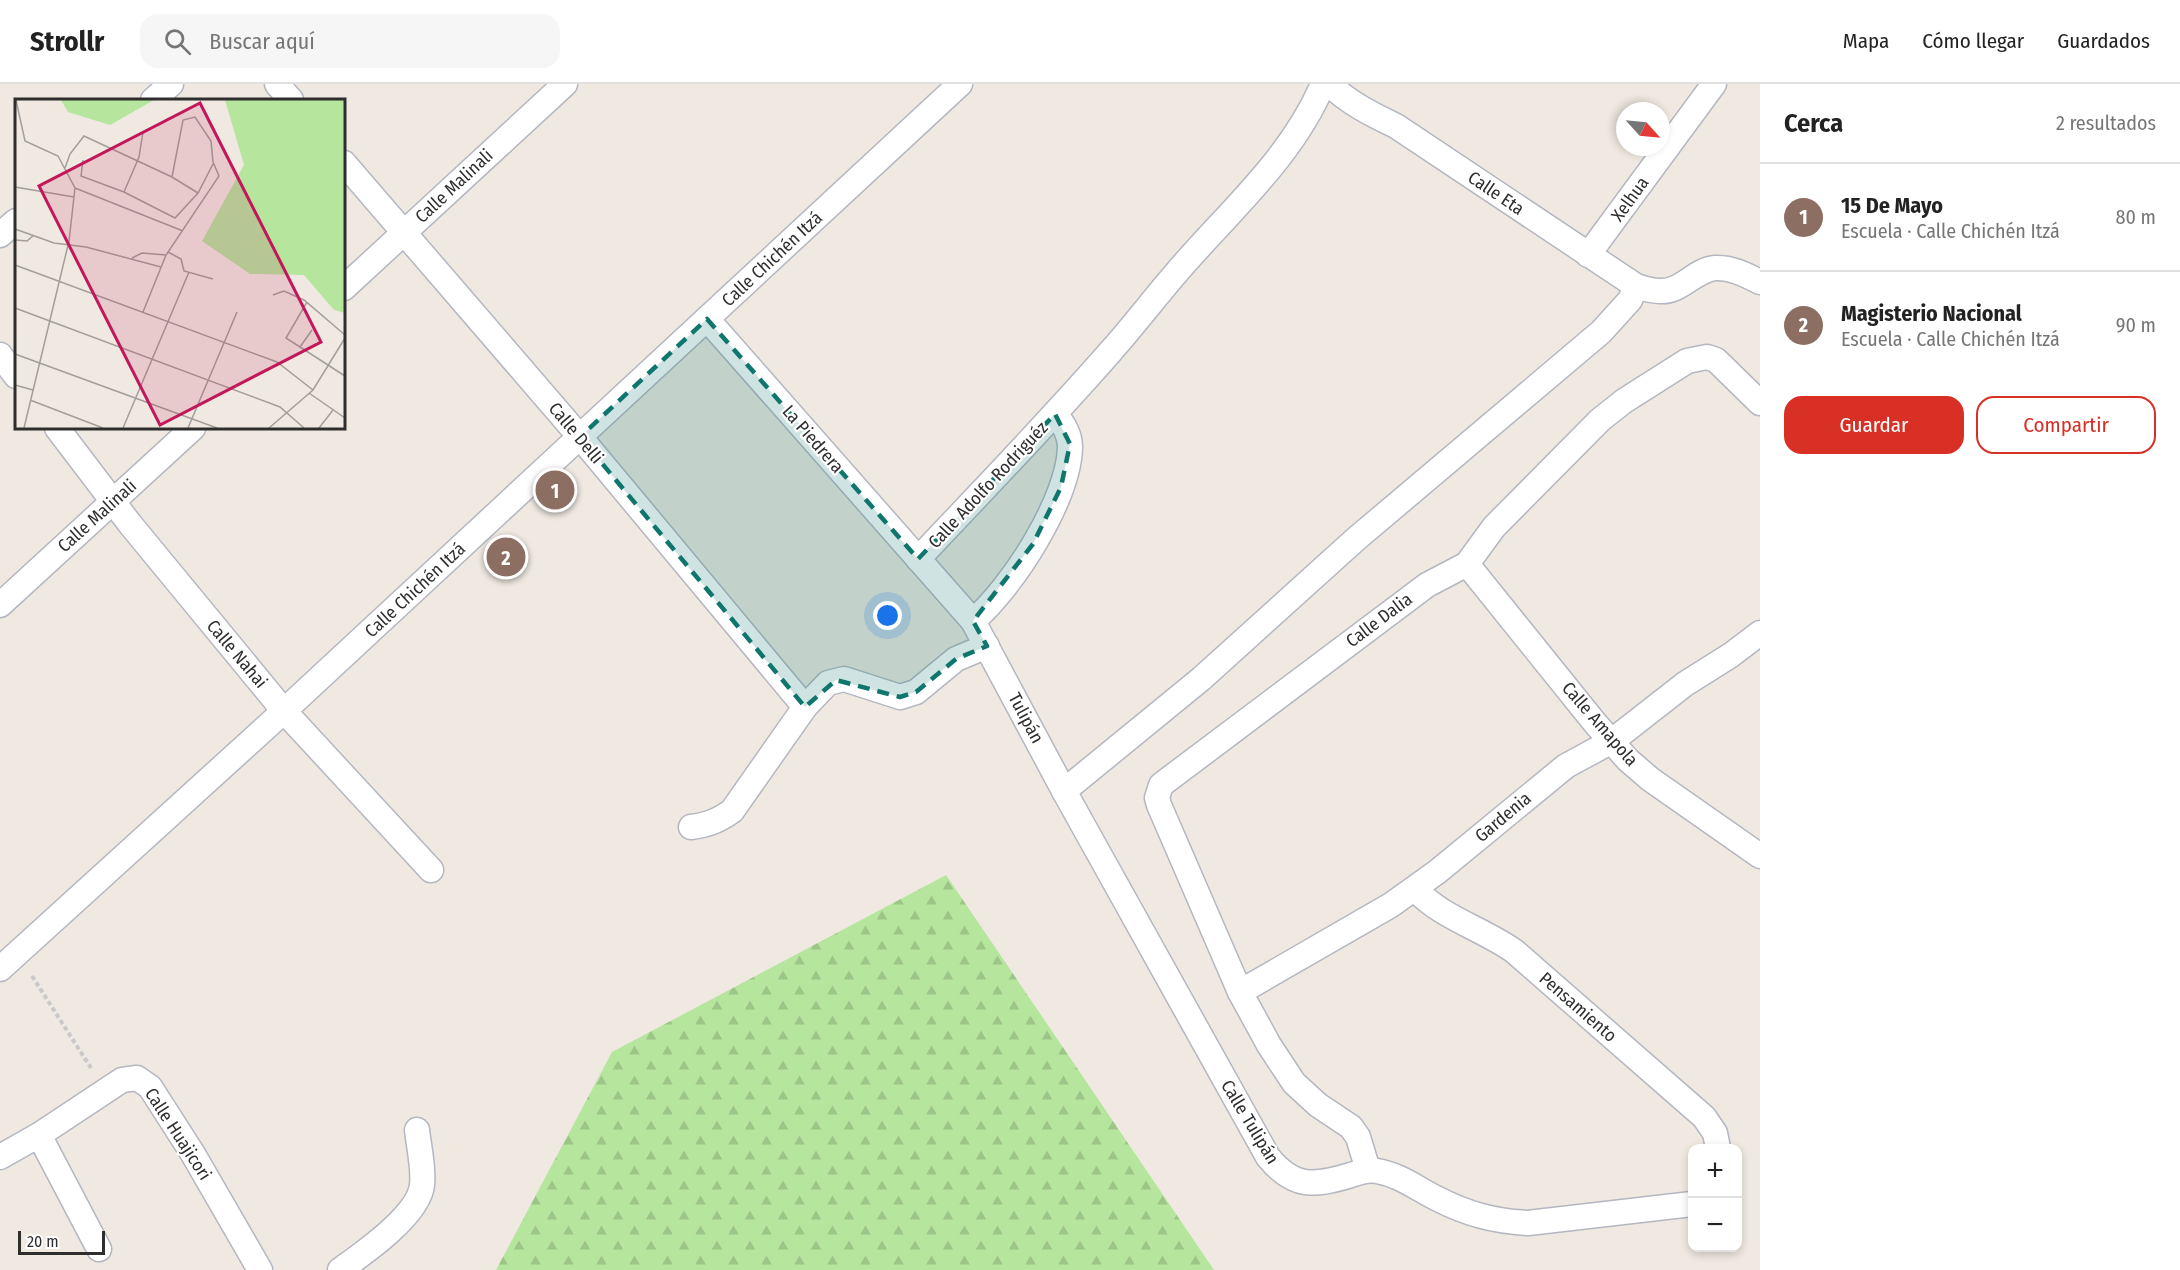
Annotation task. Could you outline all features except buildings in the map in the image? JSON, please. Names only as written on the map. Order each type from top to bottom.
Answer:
[{"type":"street","points":[[154,99],[171,84]]},
{"type":"street","points":[[277,84],[290,99]]},
{"type":"street","name":"Calle Malinali","points":[[345,287],[565,84]]},
{"type":"street","name":"Calle Chichén Itzá","points":[[9,962],[284,711],[960,84]]},
{"type":"street","name":"Calle Adolfo Rodriguéz","points":[[987,646],[973,621],[918,559],[1055,414],[1184,264],[1261,180],[1299,129],[1323,84]]},
{"type":"street","name":"Calle Eta","points":[[1329,84],[1344,98],[1364,111],[1396,126],[1636,286],[1667,291],[1682,285],[1696,274],[1714,268],[1726,268],[1760,282]]},
{"type":"street","name":"Xelhua","points":[[1588,255],[1714,84]]},
{"type":"street","name":"Calle Delli","points":[[345,163],[580,437],[805,707]]},
{"type":"street","points":[[0,235],[15,222]]},
{"type":"street","points":[[1064,791],[1201,679],[1356,538],[1601,332],[1626,306],[1636,286]]},
{"type":"street","name":"La Piedrera","points":[[707,319],[918,559]]},
{"type":"street","points":[[0,355],[15,375]]},
{"type":"street","name":"Calle Dalia","points":[[1368,1170],[1358,1137],[1351,1127],[1318,1105],[1294,1083],[1269,1045],[1240,992],[1159,805],[1157,798],[1161,784],[1427,585],[1467,564],[1494,527],[1600,420],[1624,401],[1687,361],[1707,357],[1716,360],[1760,403]]},
{"type":"street","points":[[973,621],[997,598],[1013,576],[1052,510],[1068,466],[1070,444],[1064,425],[1055,414]]},
{"type":"street","name":"Calle Nahai","points":[[58,429],[130,524],[284,711],[431,870]]},
{"type":"street","name":"Calle Malinali","points":[[0,605],[192,429]]},
{"type":"street","name":"Calle Amapola","points":[[1467,564],[1628,760],[1650,779],[1760,856]]},
{"type":"street","name":"Gardenia","points":[[1240,992],[1415,889],[1566,766],[1612,741],[1685,684],[1731,655],[1760,633]]},
{"type":"street","points":[[691,827],[719,821],[732,811],[805,707],[822,688],[836,680],[854,681],[891,695],[909,695],[916,692],[956,659],[987,646]]},
{"type":"street","name":"Tulipán","points":[[987,646],[1064,791]]},
{"type":"street","name":"Calle Tulipán","points":[[1064,791],[1268,1157],[1278,1170],[1288,1177],[1305,1182],[1323,1183],[1368,1170]]},
{"type":"street","name":"Pensamiento","points":[[1415,889],[1428,903],[1444,914],[1496,939],[1514,951],[1704,1117],[1715,1133],[1717,1144]]},
{"type":"street","name":"Calle Huajicori","points":[[106,1092],[130,1078],[138,1078],[150,1087],[193,1154],[260,1270]]},
{"type":"street","points":[[0,1157],[106,1092]]},
{"type":"street","points":[[340,1270],[371,1248],[415,1204],[422,1186],[417,1130]]},
{"type":"street","points":[[39,1135],[99,1249]]},
{"type":"street","points":[[1368,1170],[1391,1175],[1453,1207],[1481,1217],[1507,1221],[1528,1223],[1688,1204]]},
{"type":"path","points":[[9,962],[106,1092]]},
{"type":"highlighted area","points":[[707,319],[918,559],[1055,414],[1070,444],[1061,487],[1033,544],[973,621],[987,646],[956,659],[916,692],[900,697],[836,680],[805,707],[580,437]]},
{"type":"green space","points":[[946,875],[1214,1270],[496,1270],[612,1052]]},
{"type":"place","name":"15 De Mayo","points":[[555,490]]},
{"type":"place","name":"Magisterio Nacional","points":[[506,557]]}]
